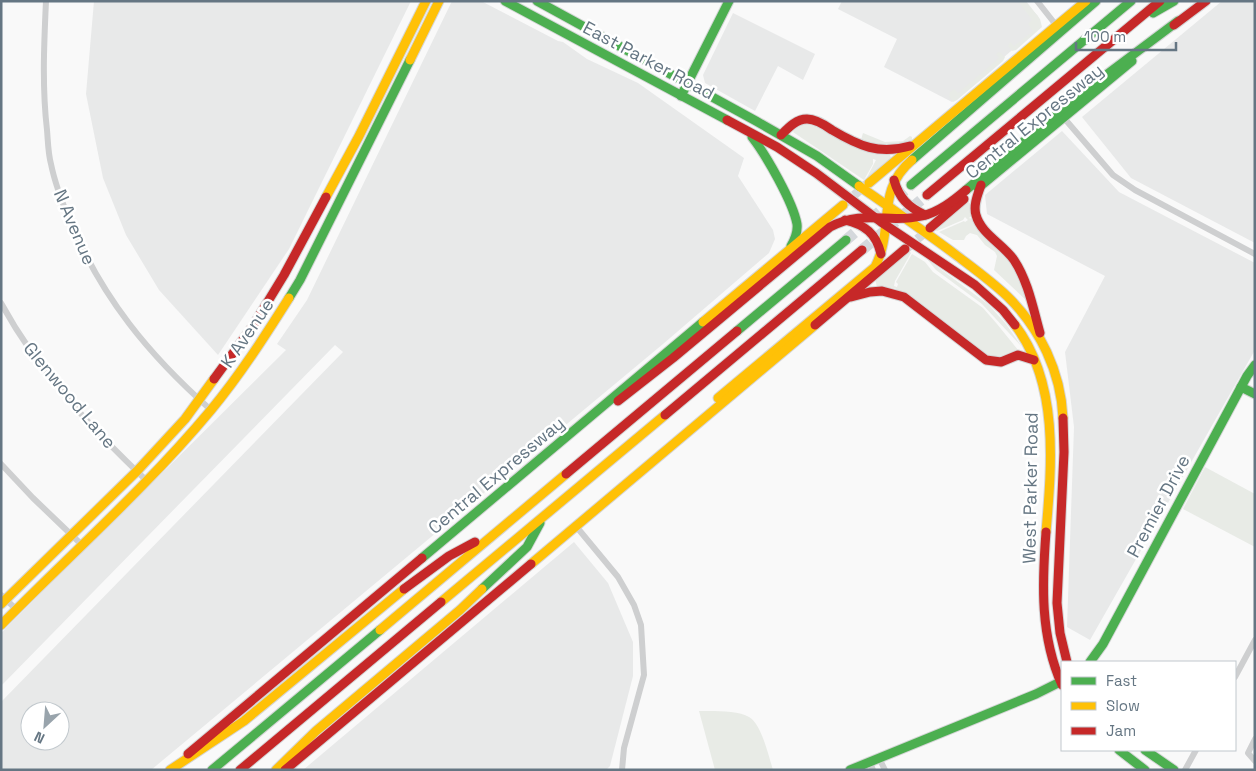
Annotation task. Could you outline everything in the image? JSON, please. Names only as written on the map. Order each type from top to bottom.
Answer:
[{"type":"main road","name":"K Avenue","points":[[3,599],[72,536],[137,471],[185,418],[253,326],[295,256],[359,136],[426,1]]},
{"type":"main road","name":"K Avenue","points":[[1,625],[148,480],[211,410],[255,352],[309,263],[439,1]]},
{"type":"main road","name":"East Parker Road","points":[[505,1],[777,147]]},
{"type":"main road","name":"East Parker Road","points":[[537,1],[781,134]]},
{"type":"main road","points":[[681,96],[729,1]]},
{"type":"main road","points":[[869,183],[1086,1]]},
{"type":"main road","points":[[665,450],[667,444],[707,408],[873,268],[882,255],[885,244],[890,190],[894,180],[906,164],[1096,1]]},
{"type":"main road","points":[[1113,16],[1126,1]]},
{"type":"main road","name":"Central Expressway","points":[[911,185],[1131,1]]},
{"type":"main road","name":"Central Expressway","points":[[927,195],[1160,1]]},
{"type":"main road","points":[[1130,26],[1174,1]]},
{"type":"main road","name":"Central Expressway","points":[[930,228],[1178,21],[1206,1]]},
{"type":"main road","points":[[544,456],[547,456],[669,362],[830,227],[844,220],[859,216],[904,217],[925,215],[940,210],[1085,90],[1178,21]]},
{"type":"main road","points":[[603,54],[611,41]]},
{"type":"main road","points":[[781,134],[796,122],[809,119],[818,121],[862,146],[872,149],[891,151],[916,143]]},
{"type":"main road","points":[[745,130],[759,144],[796,217],[796,239],[787,253]]},
{"type":"main road","name":"West Parker Road","points":[[781,134],[817,156],[904,217],[990,281],[1008,297],[1035,330],[1044,346],[1058,382],[1062,402],[1064,452],[1058,603],[1060,633],[1067,661]]},
{"type":"main road","points":[[359,136],[370,141]]},
{"type":"main road","name":"West Parker Road","points":[[777,147],[872,216],[975,285],[1014,324],[1029,346],[1044,384],[1048,401],[1050,452],[1044,597],[1046,628],[1053,660],[1061,680]]},
{"type":"main road","points":[[894,180],[896,190],[902,201],[925,215]]},
{"type":"main road","points":[[981,185],[976,204],[977,217],[1010,254],[1019,268],[1044,346]]},
{"type":"main road","name":"Central Expressway","points":[[169,770],[843,205]]},
{"type":"main road","points":[[844,220],[857,223],[872,234],[878,242],[882,255]]},
{"type":"main road","points":[[212,770],[494,532],[846,240]]},
{"type":"main road","points":[[285,770],[905,249]]},
{"type":"main road","points":[[240,770],[862,250]]},
{"type":"main road","points":[[295,256],[309,263]]},
{"type":"main road","points":[[848,298],[882,291],[904,297],[986,360],[1001,362],[1018,355],[1034,360]]},
{"type":"main road","name":"Premier Drive","points":[[1091,661],[1103,644],[1255,365]]},
{"type":"main road","points":[[1242,387],[1255,394]]},
{"type":"main road","points":[[1050,452],[1064,452]]},
{"type":"main road","points":[[276,770],[316,731],[460,610],[527,547],[542,517]]},
{"type":"main road","points":[[169,770],[211,744],[244,720],[387,602],[449,556],[494,532]]},
{"type":"main road","points":[[1046,535],[1060,535]]},
{"type":"main road","points":[[850,770],[871,766],[879,758],[1061,682]]},
{"type":"main road","points":[[1120,751],[1145,770]]},
{"type":"main road","points":[[1146,751],[1174,770]]},
{"type":"street","name":"N Avenue","points":[[46,1],[43,86],[50,162],[58,191],[82,250],[114,305],[152,352],[211,410]]},
{"type":"street","points":[[1037,1],[1056,25]]},
{"type":"street","points":[[1064,118],[1122,182],[1255,254]]},
{"type":"street","name":"Glenwood Lane","points":[[1,303],[17,332],[50,376],[101,435],[148,480]]},
{"type":"street","points":[[1,464],[82,546]]},
{"type":"street","points":[[575,525],[618,576],[634,605],[641,625],[644,675],[624,748],[622,770]]},
{"type":"street","points":[[3,599],[17,610]]},
{"type":"street","points":[[1236,675],[1255,640]]},
{"type":"street","points":[[1255,739],[1248,753],[1255,762]]},
{"type":"street","points":[[1185,770],[1195,751]]},
{"type":"street","points":[[879,758],[885,770]]},
{"type":"shaded area","points":[[94,1],[411,1],[289,249],[218,355],[159,290],[126,235],[103,178],[86,94]]},
{"type":"shaded area","points":[[452,1],[481,1],[563,42],[587,59],[638,83],[744,158],[738,176],[773,230],[775,239],[769,253],[663,344],[151,770],[1,770],[1,702],[343,352],[335,345],[1,686],[1,633],[286,350],[277,344],[307,300]]},
{"type":"shaded area","points":[[842,1],[1024,1],[1038,16],[1041,25],[952,102],[884,67],[897,39],[838,9]]},
{"type":"shaded area","points":[[1018,1],[1026,1],[1040,19],[1042,27],[1016,50],[1012,51],[1008,46],[1010,42],[1014,46],[1033,31],[1028,24],[1032,20]]},
{"type":"shaded area","points":[[1222,1],[1255,1],[1255,243],[1131,178],[1082,117]]},
{"type":"shaded area","points":[[733,13],[815,54],[803,80],[778,66],[755,111],[705,83],[703,75]]},
{"type":"shaded area","points":[[999,52],[1005,57],[1003,61],[953,102],[949,96],[950,92],[954,89],[958,93],[999,58],[996,54]]},
{"type":"shaded area","points":[[803,123],[825,129],[867,151],[890,155],[892,160],[865,181],[876,160],[873,159],[873,164],[864,180],[793,132],[795,129],[793,128]]},
{"type":"shaded area","points":[[1062,131],[1119,192],[1255,263],[1255,350],[1090,640],[1067,627],[1074,427],[1065,352],[1105,276],[987,214],[985,195]]},
{"type":"shaded area","points":[[863,133],[885,142],[903,141],[910,136],[912,140],[900,145],[880,146],[861,140]]},
{"type":"shaded area","points":[[967,202],[973,204],[972,215],[969,218],[973,219],[1015,266],[1028,302],[994,270],[997,256],[977,235],[970,233],[964,240],[953,240],[939,232],[965,222],[968,220],[965,217],[963,220],[937,231],[934,229]]},
{"type":"shaded area","points":[[909,251],[911,253],[895,281],[894,286],[897,287],[898,284],[896,282],[912,254],[925,262],[933,272],[983,308],[1018,350],[1002,358],[988,356],[909,295],[894,288],[877,287],[875,279]]},
{"type":"shaded area","points":[[927,259],[989,305],[1006,324],[1022,347],[982,304],[936,270]]},
{"type":"shaded area","points":[[1205,467],[1255,494],[1255,547],[1183,509]]},
{"type":"shaded area","points":[[574,542],[608,583],[633,642],[633,676],[610,766],[606,770],[303,770]]},
{"type":"shaded area","points":[[699,711],[732,712],[753,720],[761,733],[773,770],[715,770]]},
{"type":"tunnel","points":[[844,204],[868,183]]},
{"type":"tunnel","points":[[846,240],[911,185]]},
{"type":"tunnel","points":[[862,250],[927,195]]},
{"type":"tunnel","points":[[907,248],[929,229]]},
{"type":"traffic: fast","points":[[505,1],[727,120]]},
{"type":"traffic: fast","points":[[537,1],[817,156],[859,186]]},
{"type":"traffic: fast","points":[[681,96],[729,1]]},
{"type":"traffic: fast","points":[[912,160],[1096,1]]},
{"type":"traffic: fast","points":[[911,185],[1131,1]]},
{"type":"traffic: fast","points":[[1153,13],[1174,1]]},
{"type":"traffic: fast","points":[[966,190],[1078,96],[1178,21]]},
{"type":"traffic: fast","points":[[289,298],[300,280],[410,60]]},
{"type":"traffic: fast","points":[[978,188],[1132,61]]},
{"type":"traffic: fast","points":[[752,137],[778,179],[794,215],[797,230],[791,246]]},
{"type":"traffic: fast","points":[[737,331],[846,240]]},
{"type":"traffic: fast","points":[[422,558],[703,322]]},
{"type":"traffic: fast","points":[[1091,661],[1103,644],[1247,376],[1255,365]]},
{"type":"traffic: fast","points":[[1241,387],[1255,394]]},
{"type":"traffic: fast","points":[[482,589],[527,547],[540,523]]},
{"type":"traffic: fast","points":[[212,770],[380,630]]},
{"type":"traffic: fast","points":[[850,770],[1036,694],[1061,682]]},
{"type":"traffic: fast","points":[[1120,751],[1145,770]]},
{"type":"traffic: fast","points":[[1146,751],[1174,770]]},
{"type":"traffic: slow","points":[[326,197],[359,136],[426,1]]},
{"type":"traffic: slow","points":[[410,60],[439,1]]},
{"type":"traffic: slow","points":[[869,183],[1086,1]]},
{"type":"traffic: slow","points":[[718,398],[875,267],[881,252],[889,197],[893,184],[912,160]]},
{"type":"traffic: slow","points":[[859,186],[932,237],[975,270],[1001,290],[1019,309],[1047,352],[1058,384],[1063,418]]},
{"type":"traffic: slow","points":[[703,322],[843,205]]},
{"type":"traffic: slow","points":[[1,625],[135,493],[211,410],[232,383],[289,298]]},
{"type":"traffic: slow","points":[[531,564],[815,325]]},
{"type":"traffic: slow","points":[[1015,325],[1029,348],[1039,372],[1046,398],[1050,451],[1046,532]]},
{"type":"traffic: slow","points":[[1,604],[137,471],[185,419],[214,379]]},
{"type":"traffic: slow","points":[[441,602],[665,415]]},
{"type":"traffic: slow","points":[[380,630],[566,474]]},
{"type":"traffic: slow","points":[[170,770],[244,721],[404,589]]},
{"type":"traffic: slow","points":[[276,770],[316,731],[460,610],[482,589]]},
{"type":"traffic: jam","points":[[927,195],[1160,1]]},
{"type":"traffic: jam","points":[[1174,25],[1206,1]]},
{"type":"traffic: jam","points":[[781,135],[796,122],[810,119],[851,141],[870,147],[889,150],[910,146]]},
{"type":"traffic: jam","points":[[727,120],[777,147],[816,173],[881,222],[975,285],[1003,310],[1015,325]]},
{"type":"traffic: jam","points":[[894,180],[905,201],[925,215]]},
{"type":"traffic: jam","points":[[981,185],[976,200],[976,215],[982,228],[1009,254],[1019,268],[1030,295],[1040,333]]},
{"type":"traffic: jam","points":[[618,401],[673,358],[830,227],[854,219],[898,219],[922,216],[940,209],[966,190]]},
{"type":"traffic: jam","points":[[214,379],[253,326],[284,275],[326,197]]},
{"type":"traffic: jam","points":[[930,228],[964,199]]},
{"type":"traffic: jam","points":[[845,220],[858,224],[869,231],[873,235],[881,254]]},
{"type":"traffic: jam","points":[[815,325],[905,249]]},
{"type":"traffic: jam","points":[[665,415],[862,250]]},
{"type":"traffic: jam","points":[[851,297],[882,291],[904,297],[986,360],[1001,362],[1018,355],[1034,360]]},
{"type":"traffic: jam","points":[[566,474],[737,331]]},
{"type":"traffic: jam","points":[[1063,418],[1064,452],[1057,603],[1060,633],[1067,661]]},
{"type":"traffic: jam","points":[[1046,532],[1044,610],[1050,648],[1061,682]]},
{"type":"traffic: jam","points":[[404,589],[449,556],[475,542]]},
{"type":"traffic: jam","points":[[188,754],[422,558]]},
{"type":"traffic: jam","points":[[285,770],[531,564]]},
{"type":"traffic: jam","points":[[240,770],[441,602]]}]
